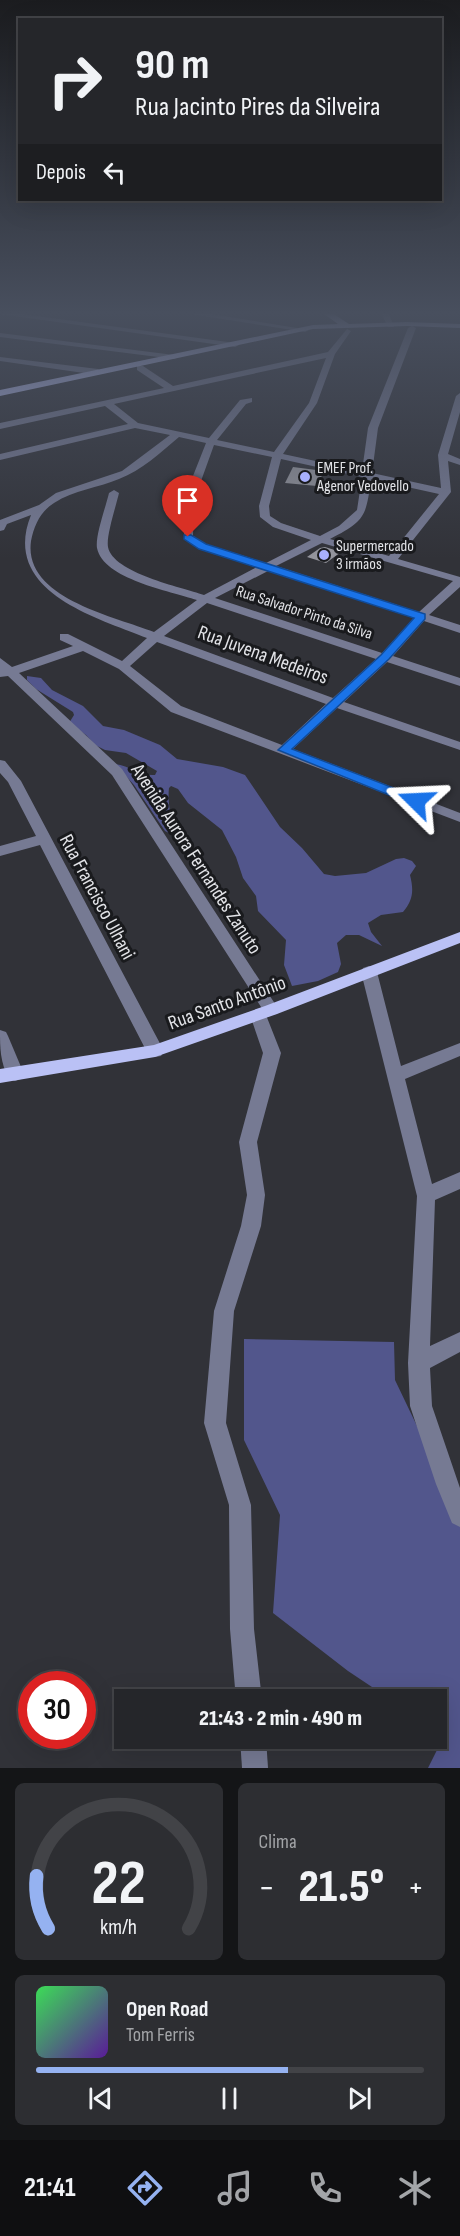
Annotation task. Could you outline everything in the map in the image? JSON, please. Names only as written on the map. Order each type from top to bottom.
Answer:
[{"type":"main road","points":[[0,398],[21,394]]},
{"type":"main road","name":"Rua Santo Antônio","points":[[7,1075],[155,1051],[460,937]]},
{"type":"street","points":[[0,426],[151,394]]},
{"type":"street","points":[[316,394],[313,403],[278,454],[264,506],[265,517],[277,525],[319,539],[460,580]]},
{"type":"street","points":[[123,666],[155,637],[206,598],[343,528],[362,511],[373,428],[386,394]]},
{"type":"street","points":[[196,481],[211,441],[243,402],[249,400]]},
{"type":"street","points":[[391,561],[448,488],[443,455],[459,401]]},
{"type":"street","points":[[107,403],[135,425],[446,492]]},
{"type":"street","points":[[0,457],[135,425]]},
{"type":"street","points":[[0,528],[3,522],[45,506],[68,492],[122,474],[176,435]]},
{"type":"street","points":[[443,455],[460,462]]},
{"type":"street","name":"Rua Salvador Pinto da Silva","points":[[114,493],[102,546],[108,561],[124,572],[460,682]]},
{"type":"street","points":[[189,494],[188,537],[202,546],[460,629]]},
{"type":"street","name":"Rua Juvena Medeiros","points":[[45,506],[32,520],[24,542],[26,562],[37,581],[62,600],[155,637],[460,746]]},
{"type":"street","points":[[284,750],[385,657],[421,616],[460,580]]},
{"type":"street","points":[[64,637],[123,666],[176,709],[460,818]]},
{"type":"street","points":[[4,670],[82,647]]},
{"type":"street","name":"Avenida Aurora Fernandes Zanuto","points":[[4,670],[117,772],[264,1012],[272,1053],[248,1142],[256,1195],[251,1226],[224,1311],[215,1423],[240,1505],[242,1629],[248,1689]]},
{"type":"street","name":"Rua Francisco Ulhani","points":[[0,764],[15,781],[43,839],[155,1051]]},
{"type":"street","points":[[0,851],[43,839]]},
{"type":"street","points":[[369,972],[426,1196],[419,1363],[421,1406],[460,1515]]},
{"type":"street","points":[[0,1036],[7,1075]]},
{"type":"street","points":[[396,1075],[460,1049]]},
{"type":"street","points":[[426,1196],[460,1180]]},
{"type":"street","points":[[419,1363],[460,1341]]},
{"type":"street","points":[[254,1749],[255,1768]]},
{"type":"shaded area","points":[[27,676],[41,678],[52,690],[83,706],[103,726],[124,730],[160,745],[177,759],[223,767],[245,775],[280,827],[324,874],[335,876],[366,873],[396,859],[404,858],[412,861],[416,866],[410,875],[412,895],[406,908],[403,912],[381,915],[368,923],[371,932],[382,946],[359,935],[346,935],[337,943],[341,964],[338,972],[318,981],[292,986],[284,965],[286,940],[258,911],[256,896],[243,878],[236,857],[222,830],[188,803],[178,789],[171,786],[169,794],[171,834],[165,831],[134,785],[115,764],[149,775],[155,775],[157,771],[126,753],[105,750],[95,745],[86,735],[69,723],[74,715],[73,712],[36,689],[27,680]]},
{"type":"shaded area","points":[[244,1339],[394,1342],[395,1380],[460,1516],[460,1768],[428,1768],[438,1749],[447,1749],[447,1689],[375,1689],[273,1613],[280,1515],[244,1440]]},
{"type":"building","name":"EMEF Prof. Agenor Vedovello","points":[[293,467],[324,471],[317,486],[285,483]]},
{"type":"building","name":"Supermercado 3 irmãos","points":[[325,547],[341,552],[326,563],[307,557],[320,548]]},
{"type":"place","name":"EMEF Prof. Agenor Vedovello","points":[[305,477]]},
{"type":"place","name":"Supermercado 3 irmãos","points":[[324,555]]},
{"type":"route","points":[[188,537],[202,546],[421,616],[385,657],[284,750],[416,801]]}]
